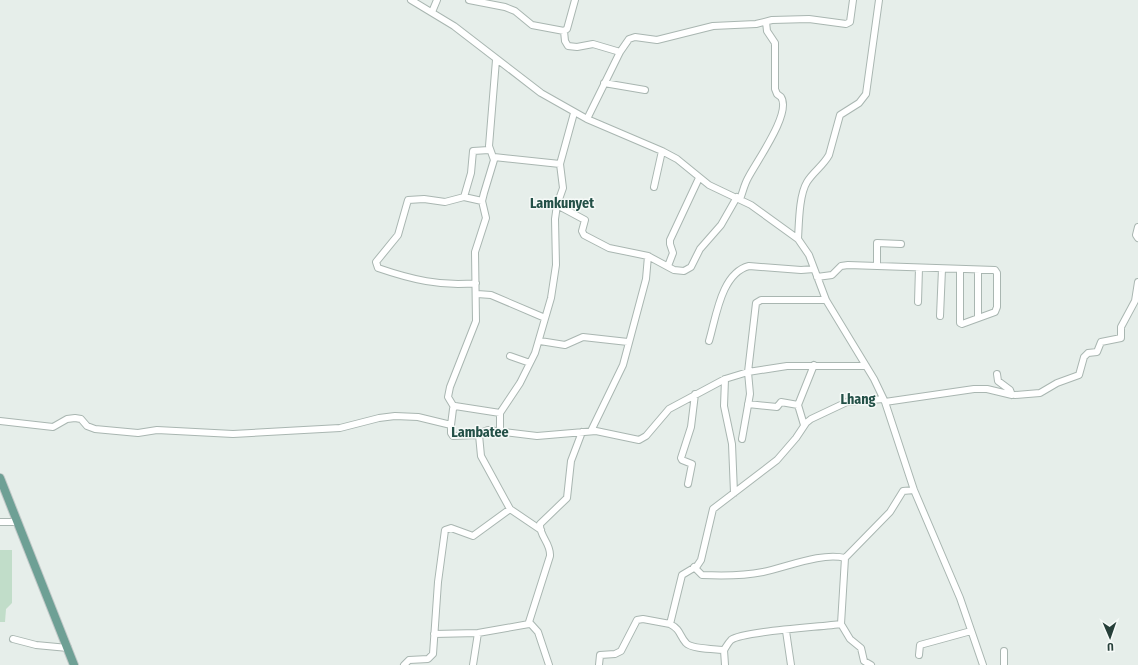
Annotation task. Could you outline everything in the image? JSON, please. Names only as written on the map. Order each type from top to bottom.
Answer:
[{"type":"main road","points":[[0,478],[74,665]]},
{"type":"street","points":[[411,0],[454,26],[496,60],[541,93],[574,113],[677,159],[709,185],[738,198],[798,239],[806,250],[826,300],[866,366],[884,401],[914,490],[957,589],[982,665]]},
{"type":"street","points":[[432,12],[437,0]]},
{"type":"street","points":[[469,0],[505,7],[515,11],[532,25],[564,31]]},
{"type":"street","points":[[575,0],[567,29],[564,31],[565,41],[568,46],[577,48],[596,45],[620,52]]},
{"type":"street","points":[[587,119],[620,52],[626,42],[631,38],[657,40],[713,26],[809,19],[846,24],[850,22],[853,0]]},
{"type":"street","points":[[798,239],[802,199],[806,183],[826,161],[831,149],[840,115],[859,103],[866,94],[879,0]]},
{"type":"street","points":[[557,205],[585,220],[582,231],[584,235],[609,248],[624,253],[648,256],[680,271],[687,271],[700,249],[721,225],[738,198],[778,125],[784,104],[782,97],[777,94],[775,89],[775,43],[767,31],[766,22]]},
{"type":"street","points":[[496,60],[489,150],[494,157],[494,164],[482,201],[486,218],[475,252],[477,294],[476,321],[448,397],[454,407],[451,425],[451,434],[453,436],[479,435],[486,430],[500,430],[537,436],[600,431],[639,440],[646,436],[669,409],[725,379],[748,372],[788,366],[866,366]]},
{"type":"street","points":[[604,83],[646,90]]},
{"type":"street","points":[[500,430],[500,413],[520,383],[540,342],[556,265],[555,219],[557,205],[563,188],[560,164],[574,113]]},
{"type":"street","points":[[464,197],[471,173],[473,151],[489,150]]},
{"type":"street","points":[[654,186],[662,151]]},
{"type":"street","points":[[494,157],[560,164]]},
{"type":"street","points":[[668,266],[673,253],[670,240],[699,178]]},
{"type":"street","points":[[476,283],[455,285],[436,284],[392,273],[378,268],[376,264],[401,229],[408,200],[424,199],[445,202],[464,197],[482,201]]},
{"type":"street","points":[[1138,227],[1136,235],[1138,238]]},
{"type":"street","points":[[877,266],[877,243],[901,244]]},
{"type":"street","points":[[591,431],[620,374],[646,279],[648,256]]},
{"type":"street","points":[[817,277],[832,275],[841,266],[848,265],[996,271],[997,307],[995,312],[962,324],[960,323],[960,270]]},
{"type":"street","points":[[709,341],[724,288],[732,278],[743,269],[749,266],[801,270],[814,269]]},
{"type":"street","points":[[918,302],[919,268]]},
{"type":"street","points":[[940,316],[942,269]]},
{"type":"street","points":[[978,270],[978,318]]},
{"type":"street","points":[[1015,395],[1040,393],[1057,383],[1079,375],[1084,357],[1088,354],[1097,352],[1101,342],[1121,338],[1121,327],[1135,301],[1138,282]]},
{"type":"street","points":[[477,294],[491,295],[545,318]]},
{"type":"street","points":[[742,439],[750,394],[748,372],[757,302],[762,300],[826,300]]},
{"type":"street","points":[[540,342],[565,345],[583,337],[628,342]]},
{"type":"street","points":[[510,356],[530,363]]},
{"type":"street","points":[[804,426],[798,405],[814,365]]},
{"type":"street","points":[[670,624],[682,575],[699,564],[704,551],[713,509],[777,460],[811,419],[847,402],[884,401],[974,389],[987,389],[1012,395],[1010,390],[999,382],[997,374]]},
{"type":"street","points":[[725,379],[724,406],[732,444],[734,494]]},
{"type":"street","points":[[688,484],[692,464],[682,460],[681,458],[691,427],[695,394]]},
{"type":"street","points":[[748,404],[777,406],[781,402],[798,405]]},
{"type":"street","points":[[454,407],[500,413]]},
{"type":"street","points":[[0,421],[53,427],[67,418],[76,418],[81,419],[87,426],[95,429],[138,432],[157,430],[233,434],[340,428],[379,418],[395,416],[418,417],[451,425]]},
{"type":"street","points":[[540,530],[542,521],[567,498],[571,461],[582,432]]},
{"type":"street","points":[[479,435],[482,456],[510,509],[540,530],[549,544],[550,556],[529,624]]},
{"type":"street","points":[[871,665],[864,661],[861,648],[850,639],[841,624],[845,558],[890,512],[903,491],[914,490]]},
{"type":"street","points":[[404,665],[409,660],[428,659],[433,654],[445,530],[451,528],[473,536],[510,509]]},
{"type":"street","points":[[0,522],[18,522]]},
{"type":"street","points":[[694,567],[702,575],[724,576],[764,572],[832,556],[845,558]]},
{"type":"street","points":[[599,665],[600,655],[615,654],[621,651],[637,620],[643,619],[670,624],[680,631],[685,642],[690,646],[724,650]]},
{"type":"street","points":[[434,634],[478,633],[529,624]]},
{"type":"street","points":[[529,624],[538,632],[549,665]]},
{"type":"street","points":[[725,665],[724,650],[733,639],[764,632],[786,631],[841,624]]},
{"type":"street","points":[[919,655],[920,645],[971,630]]},
{"type":"street","points":[[786,631],[791,665]]},
{"type":"street","points":[[473,665],[478,633]]},
{"type":"street","points":[[13,639],[36,645],[68,648]]},
{"type":"street","points":[[1004,651],[1004,665]]},
{"type":"green space","points":[[0,550],[12,550],[12,603],[6,609],[5,622],[0,622]]},
{"type":"district","name":"Lamkunyet","points":[[562,203]]},
{"type":"district","name":"Lhang","points":[[858,399]]},
{"type":"district","name":"Lambatee","points":[[480,432]]}]
